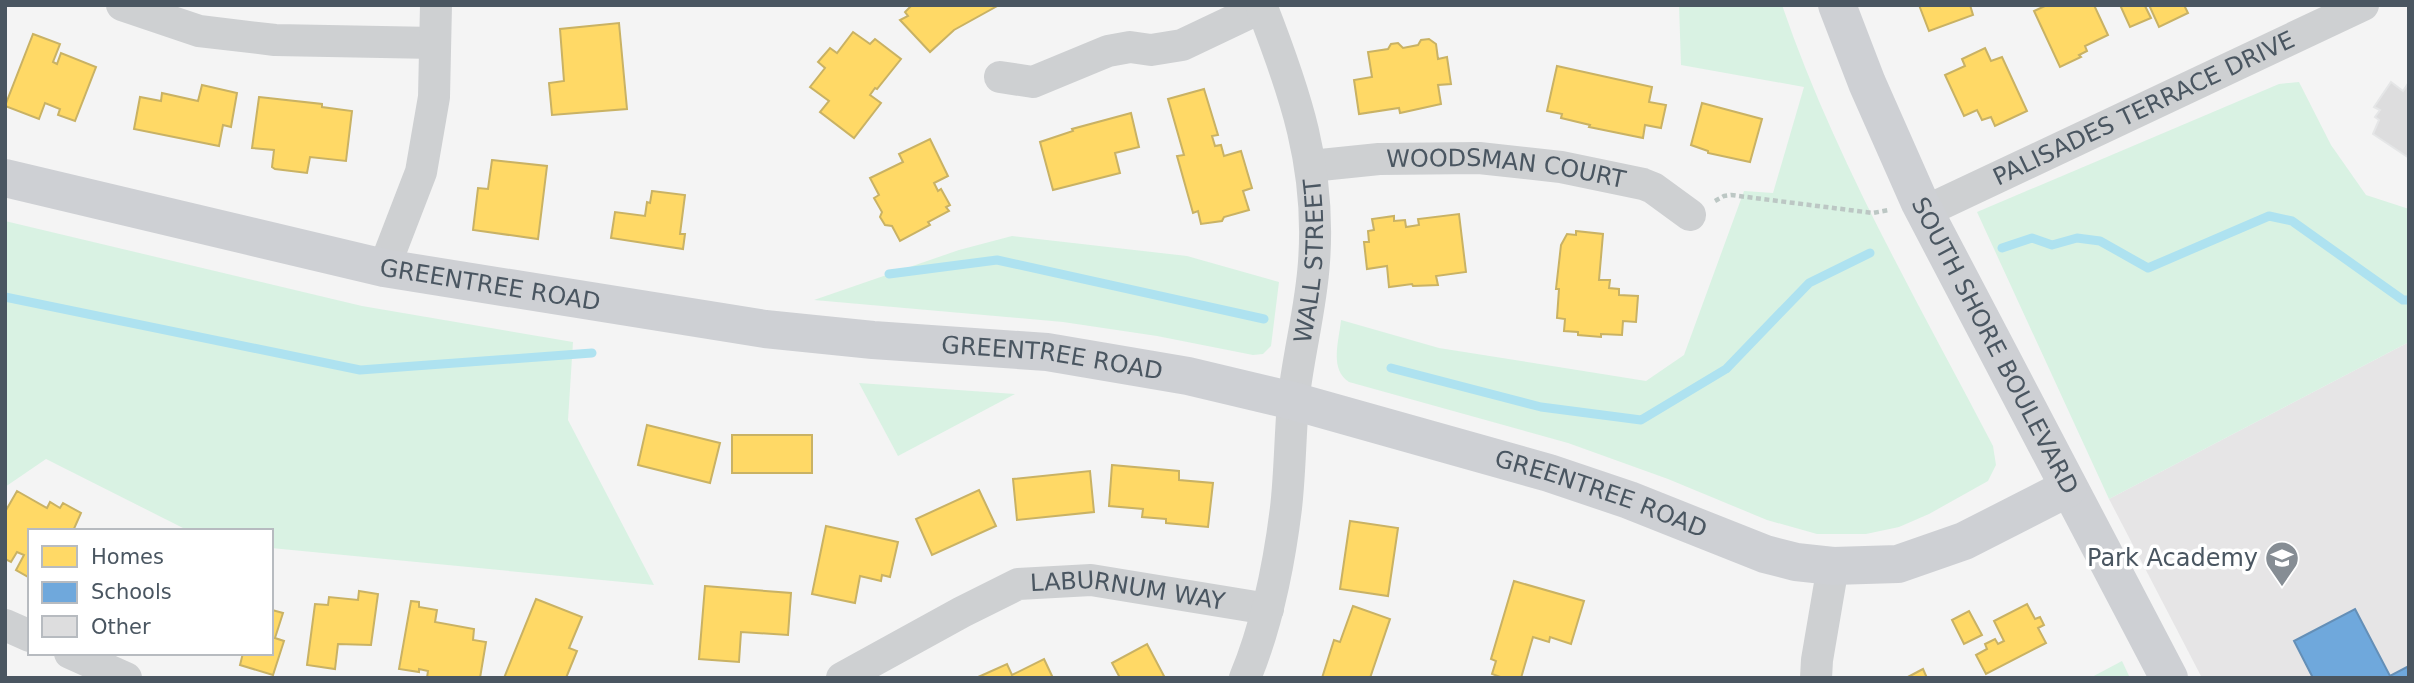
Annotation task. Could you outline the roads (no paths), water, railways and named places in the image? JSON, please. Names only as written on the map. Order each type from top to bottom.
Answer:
[{"type":"street","points":[[122,5],[199,31],[275,40],[435,43]]},
{"type":"street","points":[[384,268],[421,172],[434,97],[436,5]]},
{"type":"street","name":"SOUTH SHORE BOULEVARD","points":[[1838,5],[1867,83],[1922,207],[2169,678]]},
{"type":"street","name":"PALISADES TERRACE DRIVE","points":[[1922,207],[2363,5]]},
{"type":"street","points":[[1000,78],[1033,82],[1108,51],[1130,47],[1151,50],[1182,45],[1262,6]]},
{"type":"street","name":"WALL STREET","points":[[1245,678],[1268,609],[1286,509],[1293,401],[1309,312],[1316,233],[1311,166],[1303,124],[1262,6]]},
{"type":"street","name":"WOODSMAN COURT","points":[[1311,166],[1379,159],[1479,158],[1561,167],[1643,184],[1653,188],[1690,215]]},
{"type":"street","name":"GREENTREE ROAD","points":[[5,178],[384,268],[765,328],[873,340],[1048,352],[1188,376],[1293,401],[1549,473],[1629,500],[1765,554],[1796,562],[1833,566],[1881,566],[1926,556],[1964,541],[2068,488]]},
{"type":"street","points":[[1816,678],[1833,566]]},
{"type":"street","name":"LABURNUM WAY","points":[[842,678],[1018,584],[1091,580],[1268,609]]},
{"type":"street","points":[[5,625],[28,635]]},
{"type":"street","points":[[74,655],[126,678]]},
{"type":"waterway","points":[[2002,248],[2032,238],[2052,245],[2077,238],[2100,241],[2148,268],[2269,216],[2292,221],[2403,300],[2409,300]]},
{"type":"waterway","points":[[1391,368],[1541,407],[1641,420],[1726,369],[1809,283],[1870,253]]},
{"type":"waterway","points":[[889,274],[997,260],[1264,319]]},
{"type":"waterway","points":[[5,297],[360,370],[592,353]]},
{"type":"place","name":"Park Academy","points":[[2282,588]]}]
